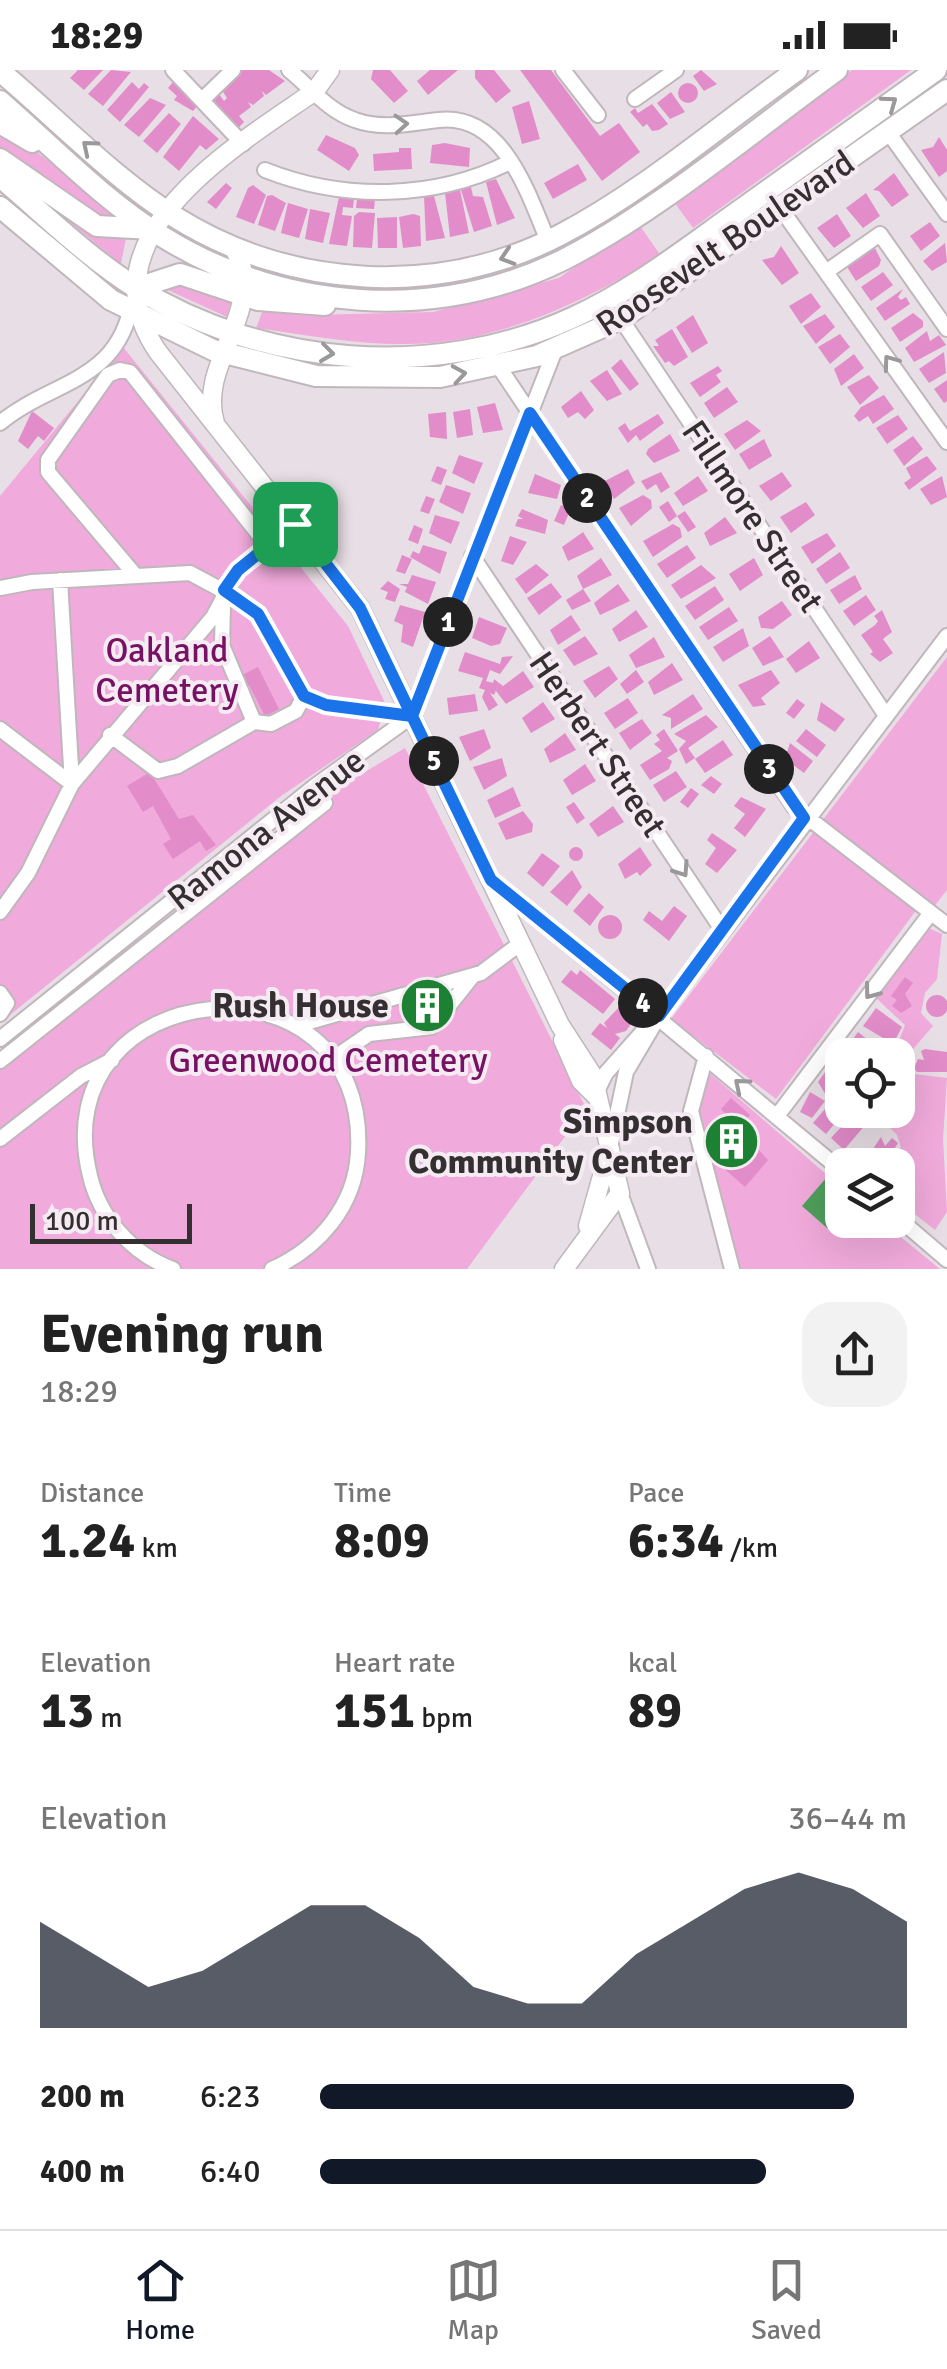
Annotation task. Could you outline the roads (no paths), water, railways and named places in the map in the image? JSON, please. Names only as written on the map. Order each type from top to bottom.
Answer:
[{"type":"highway","name":"Roosevelt Boulevard","points":[[245,287],[294,306],[431,298],[514,279],[578,252],[837,70]]},
{"type":"highway","name":"Roosevelt Boulevard","points":[[0,177],[106,268],[137,288],[232,332],[340,355],[398,357],[457,352],[569,320],[669,261],[936,70]]},
{"type":"highway","points":[[0,71],[164,210],[232,247],[315,272],[396,278],[476,266],[548,241],[652,174],[784,74]]},
{"type":"highway","name":"Roosevelt Boulevard","points":[[0,207],[93,286],[135,314],[225,354],[338,379],[420,379],[499,367],[555,350],[621,319],[682,280],[947,90]]},
{"type":"highway","points":[[0,102],[152,230],[245,287]]},
{"type":"highway","points":[[0,123],[84,174]]},
{"type":"highway","points":[[0,159],[96,226],[152,230]]},
{"type":"highway","points":[[137,288],[180,274],[245,287]]},
{"type":"main road","points":[[330,70],[314,91],[164,210],[141,258],[135,314],[158,352],[360,608],[404,716],[491,880],[560,1025],[563,1044],[581,1082],[595,1096],[620,1193],[564,1269]]},
{"type":"main road","points":[[217,428],[212,398],[245,287],[232,247]]},
{"type":"main road","points":[[578,1251],[609,1150]]},
{"type":"street","points":[[173,70],[243,144]]},
{"type":"street","points":[[203,99],[233,70]]},
{"type":"street","points":[[289,70],[331,108],[364,123],[390,126],[454,120],[473,124],[490,136],[510,162],[548,241]]},
{"type":"street","points":[[563,70],[598,116]]},
{"type":"street","points":[[635,99],[676,70]]},
{"type":"street","points":[[888,132],[946,209]]},
{"type":"street","points":[[265,170],[287,179],[363,193],[399,193],[452,184],[510,162]]},
{"type":"street","points":[[781,209],[947,442]]},
{"type":"street","points":[[826,272],[880,234],[947,329]]},
{"type":"street","points":[[0,424],[24,403],[93,374],[124,335],[135,314]]},
{"type":"street","name":"Fillmore Street","points":[[621,319],[885,714]]},
{"type":"street","points":[[0,588],[60,580],[190,573],[258,614],[304,696],[326,705],[404,716],[555,350]]},
{"type":"street","points":[[499,367],[804,818],[947,925]]},
{"type":"street","points":[[136,576],[48,472],[48,460],[108,375],[120,370],[130,372],[267,546]]},
{"type":"street","points":[[0,912],[28,873],[72,784],[213,618],[224,590],[238,570],[295,524]]},
{"type":"street","name":"Herbert Street","points":[[472,556],[723,931]]},
{"type":"street","points":[[60,580],[72,784]]},
{"type":"street","points":[[224,590],[222,645],[254,722]]},
{"type":"street","points":[[609,1150],[626,1072],[659,1016],[804,818],[947,636]]},
{"type":"street","points":[[110,736],[158,771],[178,766],[254,722],[271,724],[296,710],[304,696]]},
{"type":"street","name":"Ramona Avenue","points":[[0,1038],[404,716]]},
{"type":"street","points":[[0,729],[72,784]]},
{"type":"street","points":[[0,1061],[325,803]]},
{"type":"street","points":[[491,880],[825,1157]]},
{"type":"street","points":[[777,1116],[930,914]]},
{"type":"street","points":[[331,1060],[369,1034],[432,1027],[454,994],[474,975],[521,943]]},
{"type":"street","points":[[294,1026],[474,975]]},
{"type":"street","points":[[0,993],[7,1003],[0,1014]]},
{"type":"street","points":[[0,1139],[81,1076],[112,1060],[156,1022],[201,1007],[251,1009],[294,1026],[331,1060],[354,1107],[358,1144],[354,1177],[335,1219],[318,1240],[272,1269]]},
{"type":"street","points":[[356,1009],[369,1034]]},
{"type":"street","points":[[595,1096],[606,1073],[641,1029],[659,1016]]},
{"type":"street","points":[[706,1056],[692,1111],[732,1269]]},
{"type":"street","points":[[112,1060],[92,1098],[86,1125],[92,1186],[107,1216],[128,1241],[173,1269]]},
{"type":"street","points":[[620,1193],[648,1269]]},
{"type":"street","points":[[915,1233],[947,1260]]},
{"type":"place","name":"Rush House","points":[[428,1005]]},
{"type":"place","name":"Simpson Community Center","points":[[732,1141]]},
{"type":"park label","name":"Oakland Cemetery","points":[[167,670]]},
{"type":"park label","name":"Greenwood Cemetery","points":[[328,1060]]}]
